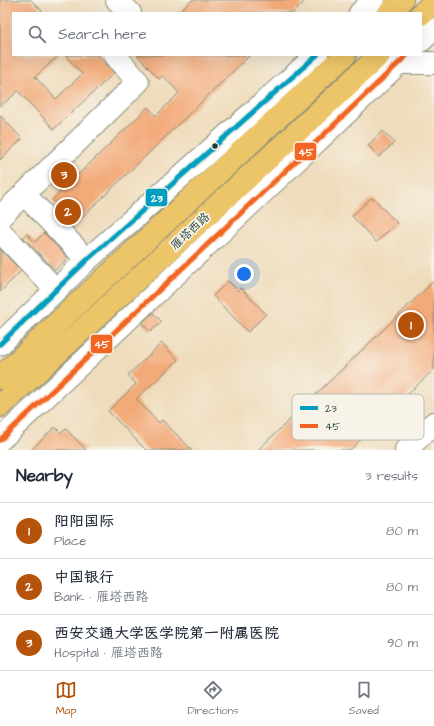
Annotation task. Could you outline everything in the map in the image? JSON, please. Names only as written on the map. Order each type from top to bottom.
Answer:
[{"type":"main road","points":[[390,12],[402,0]]},
{"type":"main road","points":[[422,13],[434,2]]},
{"type":"main road","name":"雁塔西路","points":[[0,378],[73,308],[345,56]]},
{"type":"main road","name":"雁塔西路","points":[[0,406],[375,59]]},
{"type":"street","points":[[117,0],[129,12]]},
{"type":"street","points":[[354,12],[355,0]]},
{"type":"street","points":[[361,12],[374,0]]},
{"type":"street","points":[[422,41],[434,29]]},
{"type":"street","points":[[0,217],[138,82],[116,56]]},
{"type":"street","points":[[0,344],[87,260],[316,56]]},
{"type":"street","points":[[375,59],[403,59],[434,63]]},
{"type":"street","points":[[0,440],[403,59]]},
{"type":"street","points":[[24,194],[87,260]]},
{"type":"street","points":[[0,231],[56,290]]},
{"type":"street","points":[[424,433],[434,423]]},
{"type":"street","points":[[406,450],[416,440]]},
{"type":"building","points":[[0,0],[31,0],[43,12],[12,12],[12,56],[58,56],[35,77],[56,99],[82,74],[66,56],[99,56],[114,73],[54,129],[18,91],[0,107]]},
{"type":"building","points":[[192,0],[306,0],[294,12],[179,12]]},
{"type":"building","points":[[138,56],[249,56],[72,227],[62,215],[64,213],[52,200],[148,107],[156,116],[179,93],[163,76],[159,79]]},
{"type":"building","points":[[0,115],[22,139],[0,160]]},
{"type":"building","points":[[383,131],[394,143],[379,157],[368,145]]},
{"type":"building","points":[[371,198],[373,198],[397,223],[376,242],[352,216]]},
{"type":"building","points":[[44,233],[68,258],[55,270],[23,237],[27,234],[35,242]]},
{"type":"building","points":[[0,249],[21,271],[0,292]]},
{"type":"building","points":[[228,281],[238,291],[241,288],[266,314],[248,332],[213,296]]},
{"type":"building","points":[[434,281],[434,369],[408,394],[316,394]]},
{"type":"building","points":[[153,313],[162,322],[150,332],[142,323]]},
{"type":"building","points":[[162,343],[178,360],[136,399],[159,423],[162,420],[192,450],[146,450],[108,411],[136,384],[128,375]]},
{"type":"building","points":[[292,417],[292,440],[360,440],[350,450],[258,450]]},
{"type":"building","points":[[55,427],[61,433],[66,429],[86,450],[31,450]]},
{"type":"transit line","name":"23","points":[[0,344],[87,260],[316,56]]},
{"type":"transit line","name":"45","points":[[0,440],[406,56]]},
{"type":"place","name":"西安交通大学医学院第一附属医院","points":[[64,175]]},
{"type":"place","name":"中国银行","points":[[68,212]]},
{"type":"place","name":"阳阳国际","points":[[411,325]]}]
